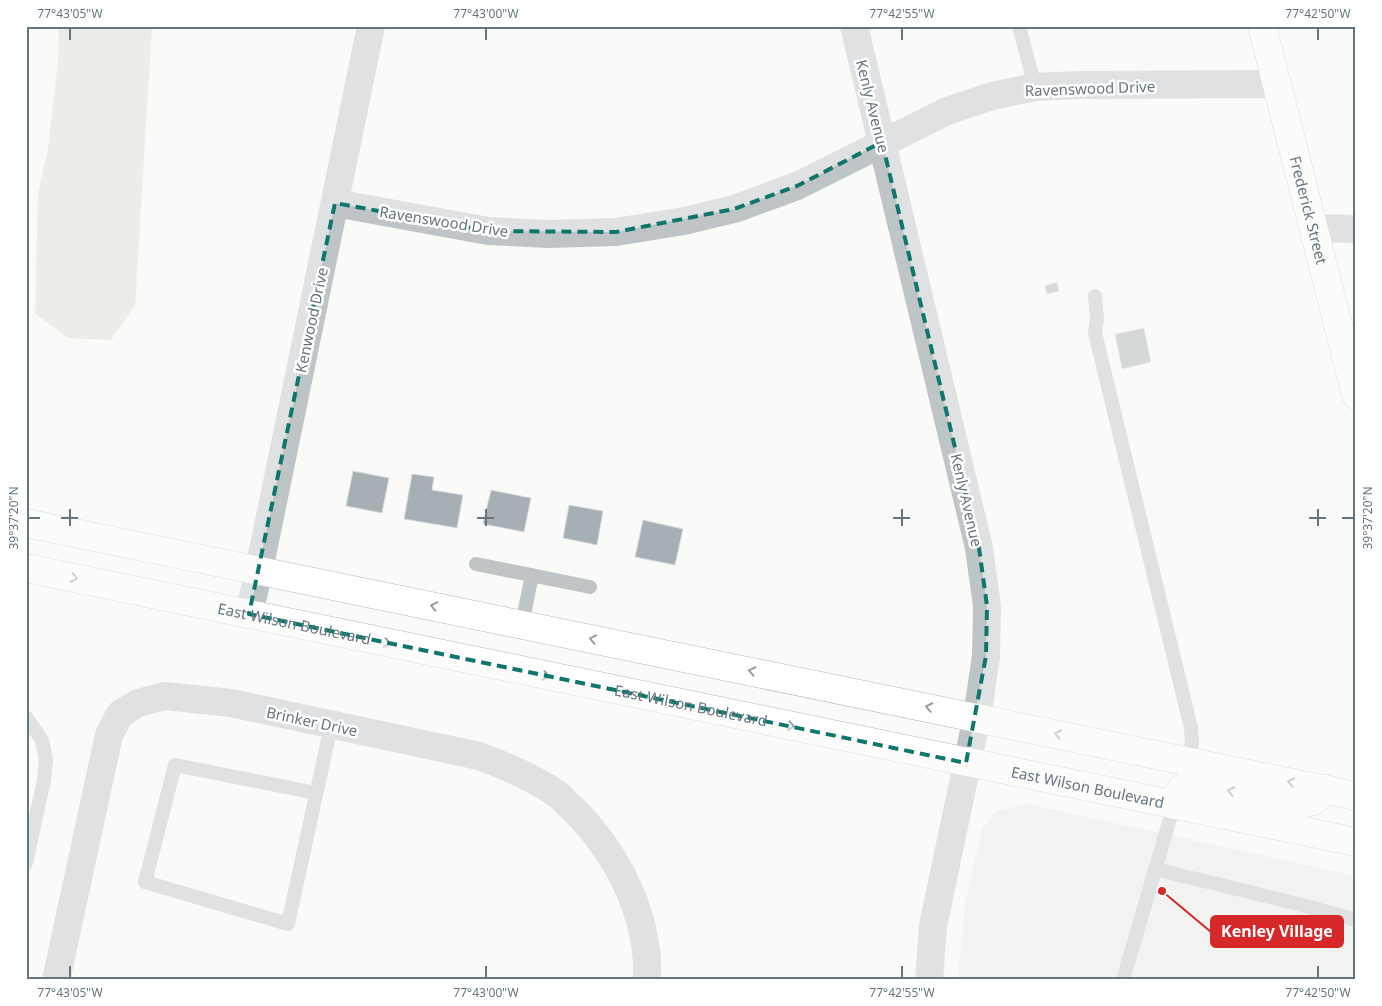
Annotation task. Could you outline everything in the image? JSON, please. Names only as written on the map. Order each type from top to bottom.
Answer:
[{"type":"main road","name":"Frederick Street","points":[[1262,26],[1356,395]]},
{"type":"main road","points":[[26,523],[1356,796]]},
{"type":"main road","name":"East Wilson Boulevard","points":[[26,568],[1356,842]]},
{"type":"main road","points":[[1174,805],[1180,790],[1190,784],[1296,805],[1314,801],[1326,789]]},
{"type":"street","name":"Kenwood Drive","points":[[249,614],[371,26]]},
{"type":"street","name":"Kenly Avenue","points":[[854,26],[979,548],[987,606],[986,656],[976,717],[933,926],[929,980]]},
{"type":"street","name":"Ravenswood Drive","points":[[335,203],[488,231],[548,234],[616,232],[684,221],[734,209],[797,186],[947,111],[992,96],[1035,88],[1078,85],[1276,84]]},
{"type":"street","points":[[1314,228],[1356,229]]},
{"type":"street","name":"Brinker Drive","points":[[56,980],[109,735],[120,714],[138,703],[165,696],[231,703],[331,726],[479,756],[514,769],[556,793],[587,823],[618,866],[637,908],[648,959],[647,980]]},
{"type":"lane","points":[[1019,26],[1035,88]]},
{"type":"lane","points":[[1095,296],[1097,320],[1094,333],[1191,728],[1192,742],[1189,761]]},
{"type":"lane","points":[[476,564],[590,587]]},
{"type":"lane","points":[[522,624],[532,576]]},
{"type":"lane","points":[[26,717],[42,740],[46,759],[44,780],[26,862]]},
{"type":"lane","points":[[316,793],[175,764],[145,882],[288,924],[331,726]]},
{"type":"lane","points":[[1123,980],[1174,805]]},
{"type":"lane","points":[[1155,870],[1298,904],[1356,920]]},
{"type":"highlighted area","points":[[882,142],[979,548],[987,606],[986,656],[966,763],[249,614],[335,203],[488,231],[616,232],[734,209],[797,186]]},
{"type":"shaded area","points":[[59,26],[152,26],[135,305],[111,340],[69,338],[35,314],[38,193],[48,149],[58,62]]},
{"type":"shaded area","points":[[1027,804],[1356,876],[1356,980],[958,980],[965,905],[982,830],[996,811]]},
{"type":"building","points":[[1057,282],[1059,291],[1047,294],[1045,286]]},
{"type":"building","points":[[1144,328],[1151,362],[1122,369],[1115,334]]},
{"type":"building","points":[[353,471],[389,478],[382,513],[346,506]]},
{"type":"building","points":[[412,474],[434,477],[432,490],[463,495],[457,528],[404,519]]},
{"type":"building","points":[[491,490],[531,498],[524,532],[483,524]]},
{"type":"building","points":[[569,505],[603,511],[597,545],[563,538]]},
{"type":"building","points":[[643,520],[683,529],[675,565],[635,557]]},
{"type":"place","name":"Kenley Village","points":[[1162,891]]}]
